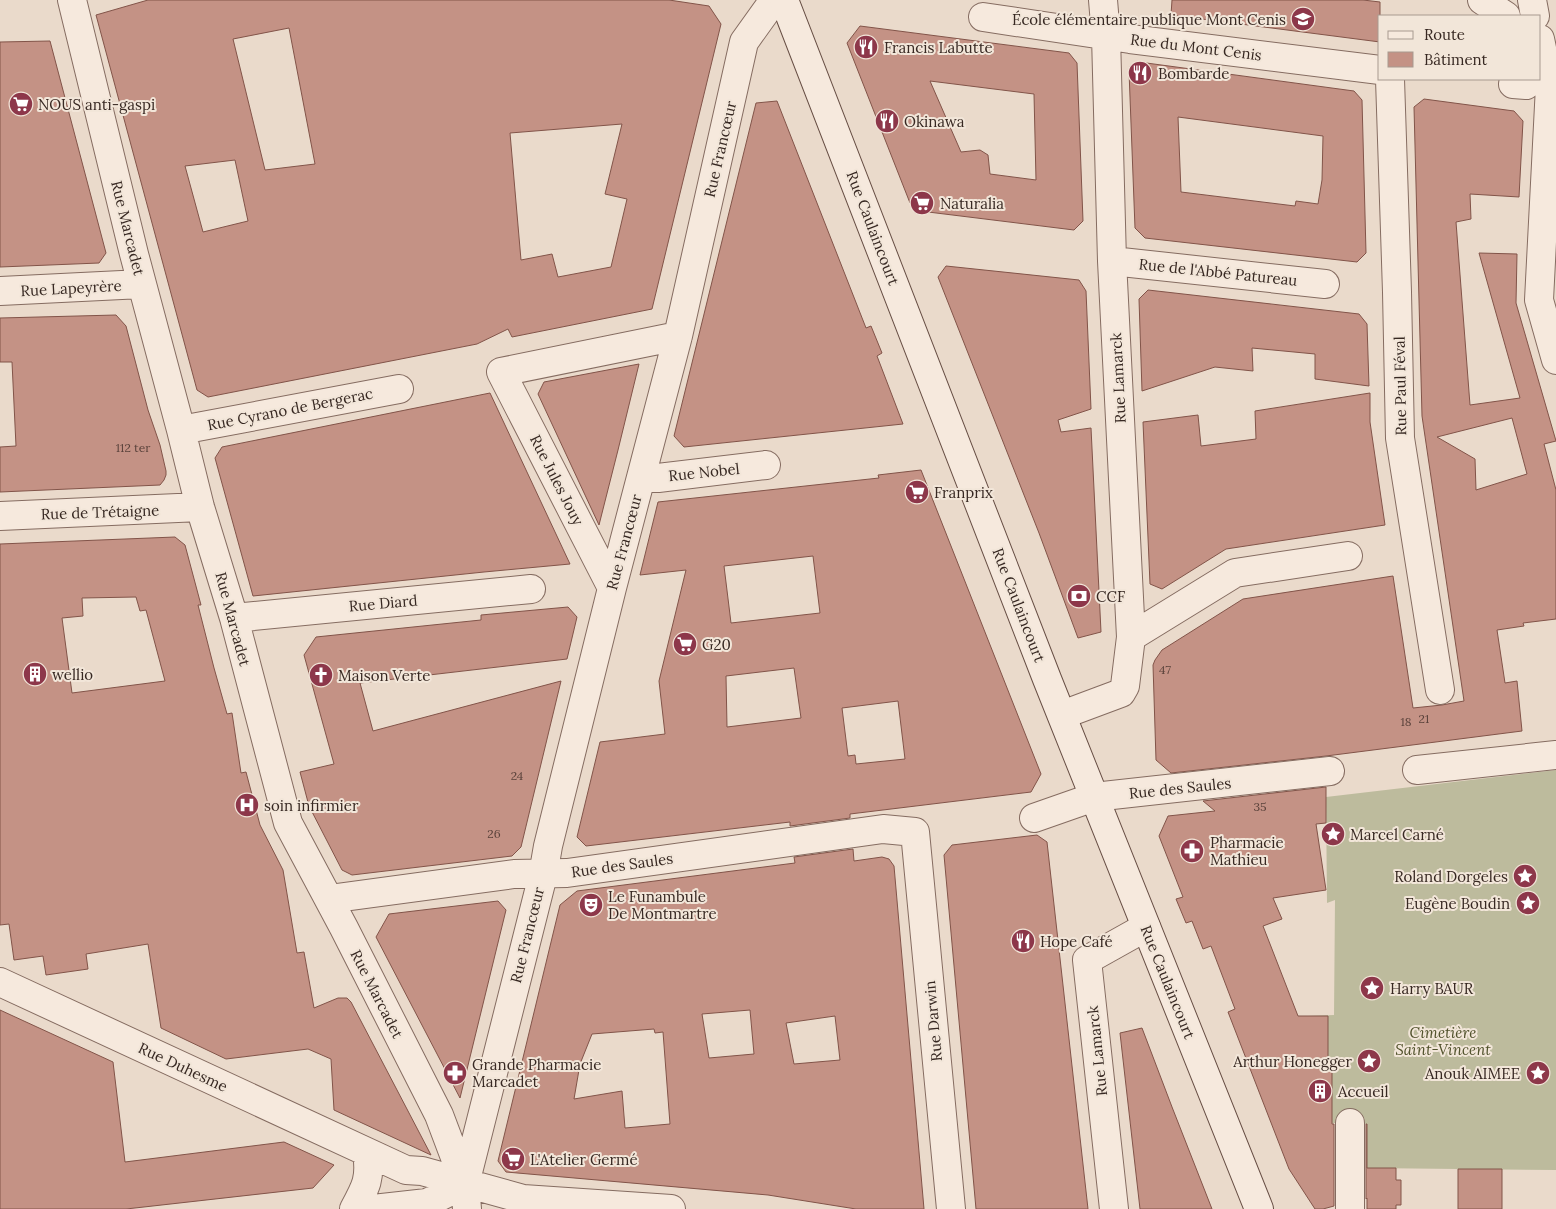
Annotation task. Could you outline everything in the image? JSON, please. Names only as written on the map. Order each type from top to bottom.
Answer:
[{"type":"street","name":"Rue Marcadet","points":[[72,0],[142,284],[200,507],[234,618],[288,823],[329,899],[439,1115],[466,1196],[482,1209]]},
{"type":"street","name":"Rue Francœur","points":[[466,1196],[488,1091],[543,874],[548,846],[612,588],[678,336],[744,42],[774,0]]},
{"type":"street","name":"Rue Caulaincourt","points":[[784,0],[1044,670],[1259,1209]]},
{"type":"street","name":"Rue Lamarck","points":[[1062,715],[1121,693],[1125,686],[1131,637],[1112,261],[1106,36],[1103,0]]},
{"type":"street","points":[[1482,0],[1504,15]]},
{"type":"street","points":[[1532,0],[1535,15]]},
{"type":"street","name":"Rue du Mont Cenis","points":[[983,17],[1106,36],[1378,70]]},
{"type":"street","name":"Rue Paul Féval","points":[[1390,80],[1400,438],[1440,690]]},
{"type":"street","points":[[1536,85],[1539,300],[1556,360]]},
{"type":"street","name":"Rue de l'Abbé Patureau","points":[[1112,261],[1324,284]]},
{"type":"street","name":"Rue Lapeyrère","points":[[0,291],[142,284]]},
{"type":"street","name":"Rue Jules Jouy","points":[[612,588],[501,372],[678,336]]},
{"type":"street","name":"Rue Cyrano de Bergerac","points":[[181,430],[399,389]]},
{"type":"street","name":"Rue Nobel","points":[[641,478],[658,478],[766,465]]},
{"type":"street","name":"Rue de Trétaigne","points":[[0,516],[200,507]]},
{"type":"street","points":[[1131,637],[1235,573],[1348,556]]},
{"type":"street","name":"Rue Diard","points":[[234,618],[531,589]]},
{"type":"street","points":[[1416,770],[1556,754]]},
{"type":"street","name":"Rue des Saules","points":[[1034,818],[1094,797],[1330,771]]},
{"type":"street","name":"Rue des Saules","points":[[329,899],[514,874],[568,873],[883,829],[916,832]]},
{"type":"street","name":"Rue Darwin","points":[[916,832],[951,1209]]},
{"type":"street","name":"Rue Lamarck","points":[[1114,1209],[1087,960],[1146,927]]},
{"type":"street","name":"Rue Duhesme","points":[[0,982],[406,1170],[422,1171],[466,1196],[671,1209]]},
{"type":"street","points":[[1350,1123],[1350,1209]]},
{"type":"street","points":[[354,1209],[367,1184],[369,1167],[366,1152]]},
{"type":"street","points":[[373,1209],[427,1203],[466,1196]]},
{"type":"green space","name":"Cimetière Saint-Vincent","points":[[1556,770],[1556,1170],[1367,1168],[1367,1124],[1332,1123],[1308,1050],[1308,1016],[1334,1015],[1335,900],[1327,903],[1326,797]]},
{"type":"building","points":[[148,0],[669,0],[709,6],[721,24],[652,309],[512,337],[508,329],[477,344],[208,397],[197,390],[96,15]],"holes":[[[289,28],[315,164],[265,170],[233,39]],[[622,124],[605,194],[627,199],[611,267],[558,277],[552,254],[521,260],[510,133]],[[235,160],[248,221],[203,232],[185,166]]]},
{"type":"building","name":"École élémentaire publique Mont Cenis","points":[[1172,0],[1363,0],[1380,2],[1378,42],[1171,15]]},
{"type":"building","points":[[860,26],[1069,53],[1077,63],[1083,221],[1074,230],[920,211],[910,203],[847,43]],"holes":[[[930,81],[1034,94],[1036,180],[990,174],[988,155],[980,150],[961,152]]]},
{"type":"building","points":[[50,41],[106,253],[99,263],[0,267],[0,42]]},
{"type":"building","points":[[1139,62],[1354,91],[1362,100],[1366,253],[1357,262],[1145,238],[1135,228],[1129,71]],"holes":[[[1178,117],[1323,136],[1322,180],[1318,204],[1296,201],[1295,206],[1181,192]]]},
{"type":"building","points":[[1424,99],[1514,111],[1523,121],[1519,197],[1470,194],[1471,219],[1456,222],[1470,405],[1520,398],[1479,253],[1517,254],[1516,303],[1556,441],[1544,444],[1556,490],[1556,619],[1523,623],[1524,626],[1497,630],[1505,683],[1517,681],[1522,731],[1326,756],[1171,773],[1156,760],[1153,665],[1155,660],[1162,650],[1243,599],[1393,576],[1413,708],[1464,701],[1422,416],[1414,107]],"holes":[[[1512,418],[1527,474],[1476,490],[1475,459],[1437,437]]]},
{"type":"building","points":[[777,101],[866,328],[871,326],[882,353],[877,356],[903,424],[684,447],[674,436],[756,103]]},
{"type":"building","points":[[946,266],[1079,280],[1086,291],[1091,409],[1058,420],[1061,432],[1091,428],[1101,632],[1078,638],[1039,533],[938,277]]},
{"type":"building","points":[[1148,290],[1359,314],[1367,324],[1369,386],[1315,379],[1315,354],[1252,348],[1253,371],[1215,367],[1142,391],[1139,299]]},
{"type":"building","points":[[116,315],[126,326],[148,410],[160,445],[166,471],[164,480],[160,485],[0,492],[0,447],[16,446],[12,362],[0,362],[0,318]]},
{"type":"building","points":[[639,364],[599,525],[538,394],[544,382]]},
{"type":"building","points":[[490,393],[570,564],[253,596],[215,458],[222,447]]},
{"type":"building","points":[[1370,393],[1370,422],[1385,525],[1226,549],[1162,589],[1150,584],[1143,422],[1198,415],[1201,446],[1256,439],[1255,411]]},
{"type":"building","points":[[921,470],[1041,774],[1031,792],[850,814],[850,818],[790,826],[790,822],[586,846],[577,837],[600,742],[665,734],[659,681],[686,570],[640,575],[658,502],[879,478],[878,475]],"holes":[[[813,556],[820,613],[731,623],[724,566]],[[794,668],[801,718],[727,727],[726,676]],[[898,701],[905,759],[856,764],[855,755],[848,756],[842,708]]]},
{"type":"building","points":[[175,537],[185,545],[201,605],[198,605],[214,668],[227,714],[232,713],[241,773],[246,772],[260,825],[283,870],[297,953],[304,952],[314,1008],[338,998],[347,998],[351,1002],[431,1155],[334,1110],[331,1059],[308,1049],[226,1059],[161,1028],[148,944],[86,954],[88,969],[46,975],[43,956],[14,960],[9,924],[0,925],[0,544]],"holes":[[[136,597],[140,611],[146,610],[165,681],[72,693],[62,618],[83,616],[82,598]]]},
{"type":"building","points":[[568,607],[577,617],[567,659],[360,683],[373,731],[561,681],[521,847],[512,856],[352,875],[342,870],[309,806],[300,772],[334,764],[304,655],[316,637],[481,620],[481,615]]},
{"type":"building","points":[[1326,787],[1326,823],[1316,824],[1326,890],[1273,898],[1282,919],[1263,926],[1298,1016],[1328,1016],[1328,1060],[1332,1060],[1334,1206],[1315,1209],[1289,1169],[1228,1012],[1235,1009],[1211,946],[1203,949],[1192,921],[1186,923],[1176,899],[1183,897],[1159,836],[1168,816],[1215,811],[1203,801]]},
{"type":"building","points":[[1037,835],[1047,842],[1088,1209],[976,1209],[944,855],[952,845]]},
{"type":"building","points":[[853,849],[854,861],[882,857],[889,859],[894,866],[924,1209],[856,1209],[768,1195],[506,1172],[498,1161],[560,905],[577,891],[795,863],[794,857]],"holes":[[[750,1010],[754,1054],[709,1058],[702,1014]],[[835,1016],[840,1060],[794,1064],[786,1023]],[[654,1029],[655,1033],[663,1032],[670,1124],[625,1128],[622,1091],[574,1099],[580,1064],[592,1034]]]},
{"type":"building","points":[[498,901],[506,910],[460,1098],[376,937],[389,914]]},
{"type":"building","points":[[0,1010],[113,1062],[125,1162],[284,1142],[334,1165],[313,1188],[126,1209],[0,1209]]},
{"type":"building","points":[[1142,1028],[1212,1209],[1140,1209],[1120,1033]]},
{"type":"building","points":[[1366,1124],[1367,1168],[1396,1168],[1396,1180],[1401,1180],[1401,1205],[1396,1205],[1396,1209],[1367,1209]]},
{"type":"building","points":[[1458,1169],[1502,1169],[1502,1209],[1458,1209]]},
{"type":"place","name":"École élémentaire publique Mont Cenis","points":[[1303,19]]},
{"type":"place","name":"Francis Labutte","points":[[866,47]]},
{"type":"place","name":"Bombarde","points":[[1140,73]]},
{"type":"place","name":"NOUS anti-gaspi","points":[[21,104]]},
{"type":"place","name":"Okinawa","points":[[887,121]]},
{"type":"place","name":"Naturalia","points":[[922,203]]},
{"type":"place","name":"Franprix","points":[[917,492]]},
{"type":"place","name":"CCF","points":[[1079,596]]},
{"type":"place","name":"G20","points":[[685,644]]},
{"type":"place","name":"wellio","points":[[35,674]]},
{"type":"place","name":"Maison Verte","points":[[321,675]]},
{"type":"place","name":"soin infirmier","points":[[247,805]]},
{"type":"place","name":"Marcel Carné","points":[[1333,834]]},
{"type":"place","name":"Pharmacie Mathieu","points":[[1192,851]]},
{"type":"place","name":"Roland Dorgeles","points":[[1525,876]]},
{"type":"place","name":"Eugène Boudin","points":[[1528,903]]},
{"type":"place","name":"Le Funambule De Montmartre","points":[[591,905]]},
{"type":"place","name":"Hope Café","points":[[1023,941]]},
{"type":"place","name":"Harry BAUR","points":[[1372,988]]},
{"type":"place","name":"Arthur Honegger","points":[[1369,1061]]},
{"type":"place","name":"Grande Pharmacie Marcadet","points":[[455,1073]]},
{"type":"place","name":"Anouk AIMEE","points":[[1538,1073]]},
{"type":"place","name":"Accueil","points":[[1320,1091]]},
{"type":"place","name":"L'Atelier Germé","points":[[513,1159]]}]
